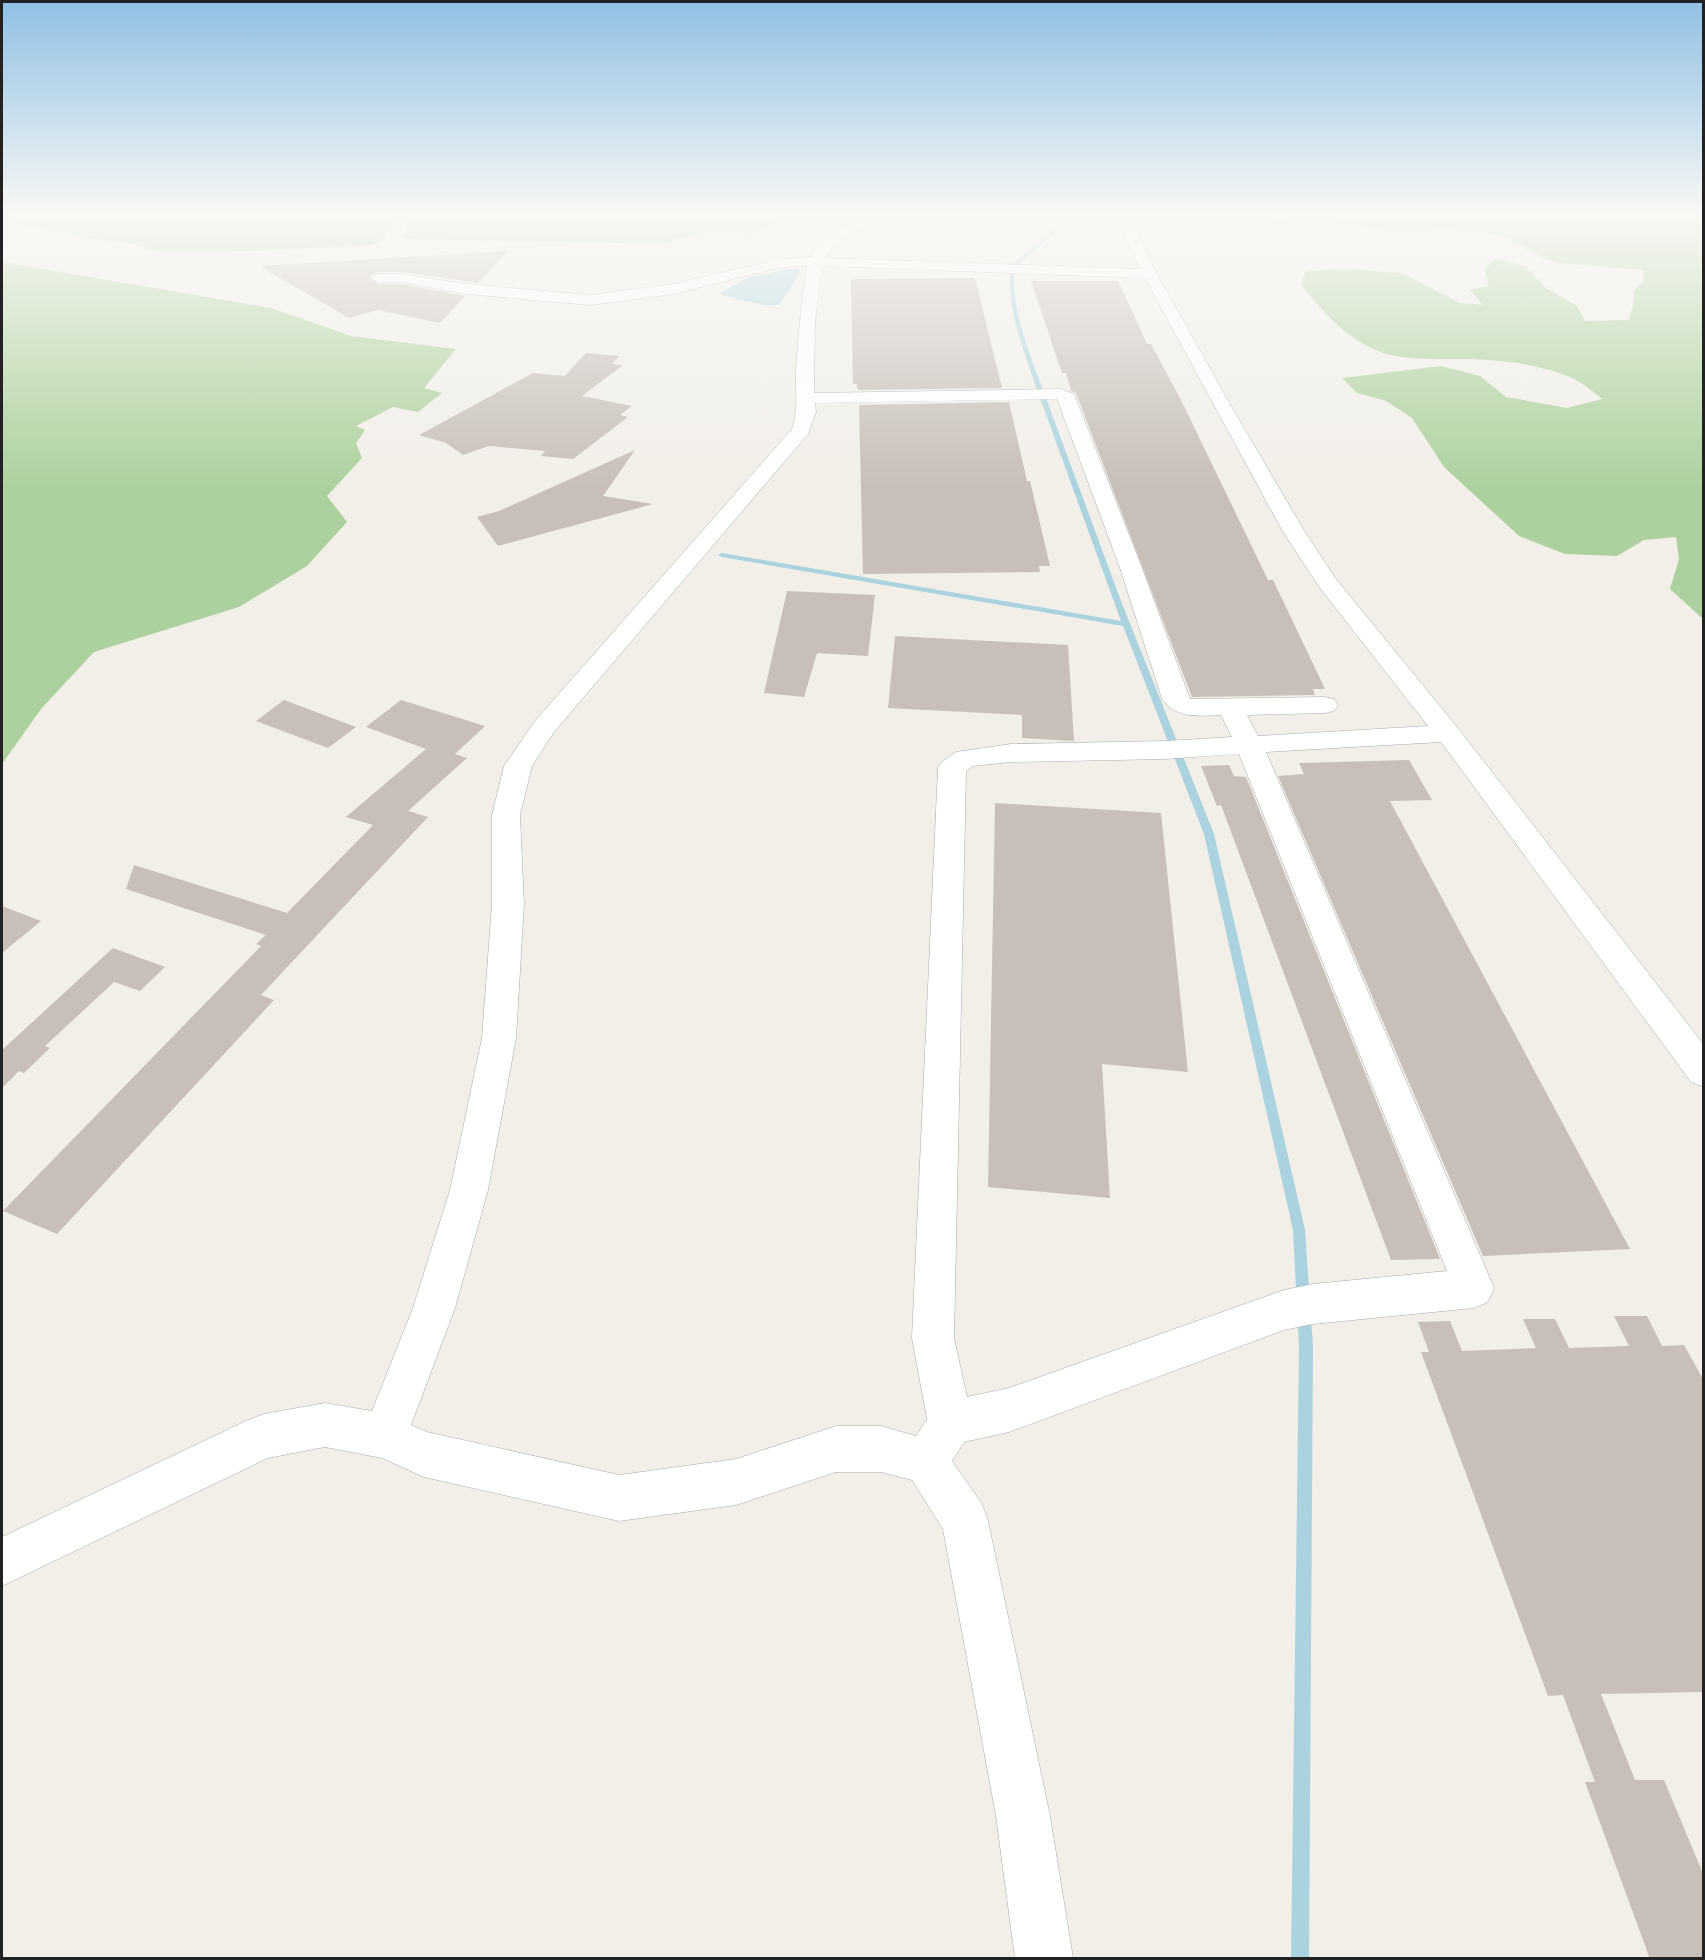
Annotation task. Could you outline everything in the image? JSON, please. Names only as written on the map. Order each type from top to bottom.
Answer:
[{"type":"street","points":[[385,1436],[434,1308],[469,1190],[499,1038],[508,904],[506,815],[518,766],[544,727],[801,430],[807,412],[804,387],[810,303]]},
{"type":"street","points":[[1166,303],[1294,532],[1328,583],[1448,733],[1704,1072]]},
{"type":"street","points":[[806,399],[832,396],[1061,394],[1068,398],[1085,450],[1131,568],[1175,699],[1181,705],[1194,708],[1325,705]]},
{"type":"street","points":[[2,1562],[264,1436],[325,1425],[385,1436],[424,1454],[619,1498],[736,1482],[836,1449],[881,1449],[938,1442],[1009,1410],[1299,1307],[1474,1288],[1249,745],[1231,708]]},
{"type":"street","points":[[1044,1959],[1023,1816],[965,1521],[938,1442],[933,1338],[952,768],[966,758],[1011,753],[1178,749],[1448,733]]},
{"type":"green space","points":[[2,303],[244,303],[271,308],[351,336],[456,349],[424,388],[442,393],[418,412],[393,407],[356,426],[365,430],[356,443],[362,458],[327,496],[347,522],[307,566],[239,607],[94,652],[41,709],[2,764]]},
{"type":"green space","points":[[1317,303],[1573,303],[1577,306],[1585,321],[1629,320],[1633,305],[1703,303],[1703,619],[1670,589],[1679,559],[1676,537],[1644,540],[1617,556],[1565,554],[1519,536],[1444,467],[1412,418],[1386,401],[1357,393],[1342,378],[1441,366],[1480,376],[1506,397],[1567,408],[1602,399],[1572,378],[1531,365],[1487,360],[1409,358],[1389,355],[1369,347],[1347,333]]},
{"type":"water","points":[[757,303],[780,303],[779,305]]},
{"type":"building","points":[[324,303],[458,303],[440,323],[378,310],[349,318]]},
{"type":"building","points":[[851,303],[981,303],[1002,388],[859,390],[857,384],[853,384]]},
{"type":"building","points":[[1039,303],[1128,303],[1147,344],[1151,344],[1181,400],[1268,580],[1273,580],[1325,689],[1313,689],[1315,695],[1192,697],[1076,393],[1071,391],[1066,373],[1062,373]]},
{"type":"building","points":[[586,353],[619,356],[612,364],[623,365],[582,396],[632,406],[620,415],[628,417],[573,459],[541,456],[545,451],[489,446],[463,455],[446,443],[419,435],[533,373],[565,376]]},
{"type":"building","points":[[1009,402],[1050,566],[1039,566],[1040,572],[863,574],[859,405]]},
{"type":"building","points":[[635,450],[603,496],[653,504],[498,546],[477,517],[499,511]]},
{"type":"building","points":[[787,591],[875,595],[868,656],[817,653],[804,697],[764,693]]},
{"type":"building","points":[[895,636],[1068,645],[1074,741],[1022,738],[1022,715],[888,708]]},
{"type":"building","points":[[284,700],[356,727],[328,748],[256,721]]},
{"type":"building","points":[[401,700],[485,726],[455,754],[467,758],[408,811],[428,817],[261,995],[274,1000],[57,1234],[3,1211],[261,946],[256,944],[266,935],[126,889],[134,865],[287,913],[373,825],[346,817],[426,749],[366,727]]},
{"type":"building","points":[[1409,760],[1432,800],[1390,801],[1630,1249],[1483,1256],[1278,776],[1304,774],[1299,763]]},
{"type":"building","points":[[1229,765],[1234,776],[1246,777],[1440,1259],[1391,1260],[1221,805],[1217,806],[1201,766]]},
{"type":"building","points":[[995,803],[1161,813],[1188,1072],[1102,1064],[1110,1198],[988,1187]]},
{"type":"building","points":[[2,906],[41,921],[2,953]]},
{"type":"building","points":[[113,948],[165,967],[140,991],[114,982],[45,1046],[50,1048],[24,1073],[19,1071],[2,1088],[2,1050]]},
{"type":"building","points":[[1614,1316],[1647,1316],[1662,1346],[1684,1345],[1704,1381],[1704,1692],[1601,1694],[1635,1780],[1664,1780],[1704,1876],[1704,1959],[1650,1959],[1585,1782],[1595,1782],[1563,1695],[1548,1696],[1421,1352],[1429,1352],[1418,1322],[1450,1321],[1462,1351],[1536,1348],[1523,1319],[1555,1319],[1569,1348],[1629,1346]]},
{"type":"waterway","points":[[1014,303],[1025,347],[1040,390]]},
{"type":"waterway","points":[[1043,398],[1117,601],[1209,834],[1299,1230],[1306,1347],[1300,1958]]},
{"type":"waterway","points":[[722,555],[1126,624]]}]
